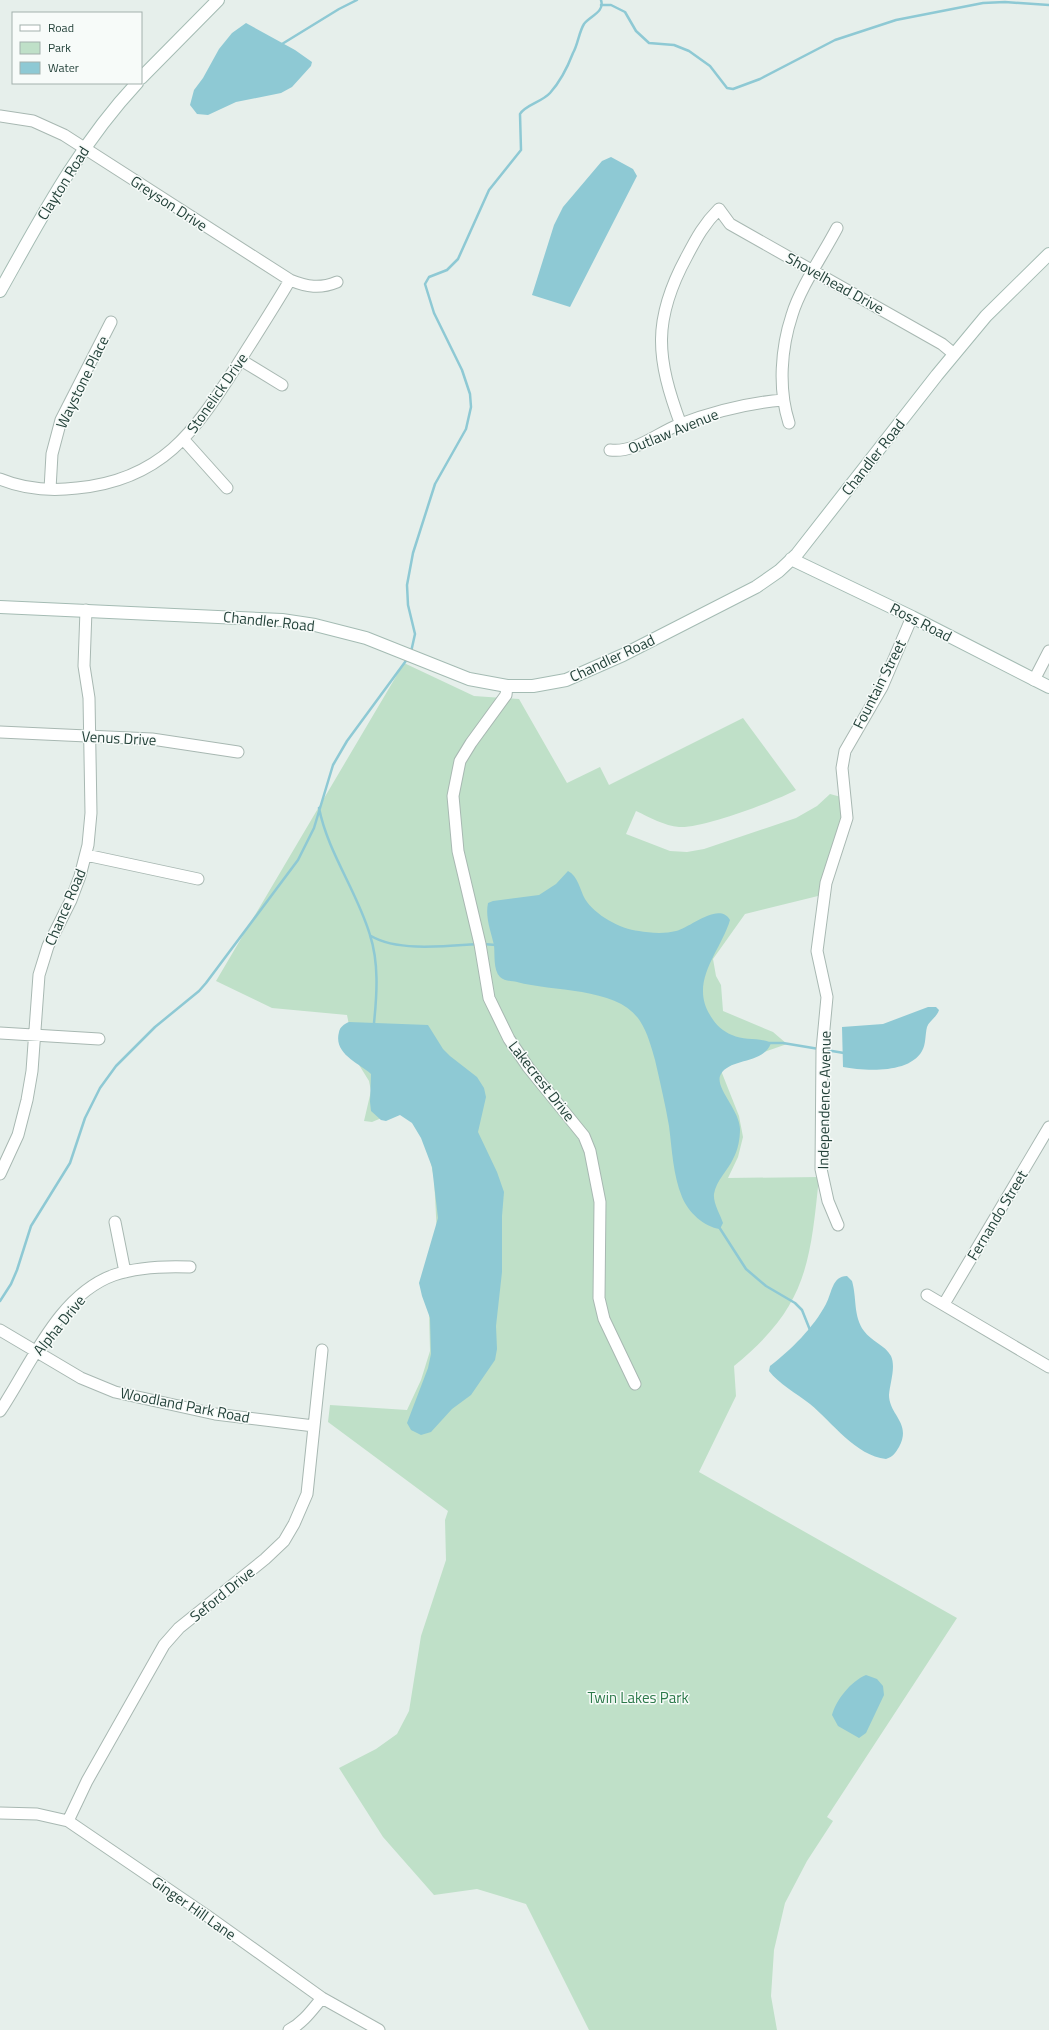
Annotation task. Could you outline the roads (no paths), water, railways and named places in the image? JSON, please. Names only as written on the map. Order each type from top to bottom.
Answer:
[{"type":"street","points":[[142,77],[218,0]]},
{"type":"street","name":"Clayton Road","points":[[0,291],[41,218],[85,147],[107,117],[135,84]]},
{"type":"street","name":"Greyson Drive","points":[[0,116],[33,121],[85,147],[135,182],[290,280],[310,287],[319,287],[337,282]]},
{"type":"street","name":"Shovelhead Drive","points":[[681,425],[671,398],[664,370],[661,342],[664,309],[673,280],[702,227],[719,209],[730,224],[942,344],[954,354]]},
{"type":"street","points":[[790,422],[783,400],[785,340],[792,313],[837,228]]},
{"type":"street","name":"Chandler Road","points":[[0,607],[260,618],[315,625],[381,643],[469,680],[507,686],[533,686],[554,683],[578,676],[756,587],[797,554],[954,354],[986,316],[1049,254]]},
{"type":"street","name":"Stonelick Drive","points":[[0,479],[24,486],[50,489],[99,486],[126,477],[164,457],[184,440],[210,408],[290,280]]},
{"type":"street","name":"Waystone Place","points":[[50,489],[54,444],[61,420],[111,322]]},
{"type":"street","points":[[241,360],[282,384]]},
{"type":"street","name":"Outlaw Avenue","points":[[610,450],[628,450],[681,425],[728,409],[759,402],[783,400]]},
{"type":"street","points":[[184,440],[227,488]]},
{"type":"street","name":"Ross Road","points":[[791,559],[912,617],[1049,687]]},
{"type":"street","name":"Chance Road","points":[[1,1168],[18,1135],[25,1112],[32,1071],[39,975],[51,938],[75,890],[86,855],[91,813],[89,698],[84,666],[86,610]]},
{"type":"street","name":"Fountain Street","points":[[845,751],[882,687],[912,617]]},
{"type":"street","points":[[1034,680],[1049,651]]},
{"type":"street","name":"Lakecrest Drive","points":[[507,686],[506,695],[464,753],[457,773],[453,796],[458,851],[480,944],[489,998],[509,1039],[528,1067],[584,1136],[590,1151],[600,1202],[599,1298],[604,1319],[635,1384]]},
{"type":"street","name":"Venus Drive","points":[[0,732],[166,740],[238,752]]},
{"type":"street","name":"Independence Avenue","points":[[838,1225],[828,1201],[821,1169],[822,1050],[827,997],[817,951],[826,883],[847,818],[842,768],[845,751]]},
{"type":"street","points":[[86,855],[198,879]]},
{"type":"street","points":[[0,1033],[99,1039]]},
{"type":"street","name":"Fernando Street","points":[[944,1304],[1049,1127]]},
{"type":"street","points":[[115,1222],[126,1272]]},
{"type":"street","name":"Alpha Drive","points":[[0,1411],[36,1352],[79,1295],[106,1279],[126,1272],[162,1266],[190,1267]]},
{"type":"street","points":[[927,1295],[1049,1367]]},
{"type":"street","name":"Woodland Park Road","points":[[0,1330],[82,1378],[115,1392],[215,1414],[314,1426]]},
{"type":"street","name":"Seford Drive","points":[[68,1821],[87,1781],[164,1645],[179,1628],[265,1559],[284,1541],[302,1509],[307,1494],[322,1350]]},
{"type":"street","name":"Ginger Hill Lane","points":[[0,1813],[37,1814],[68,1821],[322,1998],[379,2030]]},
{"type":"street","points":[[289,2030],[309,2015],[322,1998]]},
{"type":"water","points":[[246,23],[295,50],[312,62],[311,66],[292,87],[281,93],[236,102],[208,115],[197,114],[190,105],[194,90],[203,78],[219,49],[232,33]]},
{"type":"water","points":[[611,157],[633,169],[637,176],[570,307],[532,295],[554,225],[563,207],[602,161]]},
{"type":"water","points":[[568,871],[574,876],[589,905],[601,916],[632,930],[667,933],[682,929],[704,917],[719,913],[725,915],[730,920],[705,978],[703,990],[704,1002],[714,1021],[719,1027],[728,1033],[737,1037],[762,1040],[771,1043],[767,1050],[762,1054],[732,1065],[725,1069],[721,1074],[720,1079],[723,1092],[736,1114],[740,1129],[736,1152],[717,1185],[714,1194],[716,1205],[723,1223],[720,1229],[714,1228],[697,1218],[688,1208],[682,1197],[675,1171],[669,1126],[655,1060],[651,1045],[640,1021],[630,1010],[617,1002],[601,996],[584,992],[508,981],[500,977],[496,970],[494,945],[488,919],[488,903],[493,901],[539,895],[556,884]]},
{"type":"water","points":[[928,1007],[936,1007],[939,1010],[937,1015],[927,1027],[922,1051],[916,1058],[907,1064],[886,1069],[874,1070],[843,1067],[842,1027],[883,1024]]},
{"type":"water","points":[[349,1022],[428,1025],[443,1049],[477,1077],[484,1088],[486,1097],[478,1132],[497,1172],[504,1192],[502,1216],[502,1272],[496,1326],[497,1349],[495,1360],[471,1395],[452,1409],[431,1432],[421,1435],[411,1430],[407,1423],[428,1368],[431,1354],[430,1318],[419,1283],[438,1218],[432,1167],[421,1138],[412,1123],[400,1115],[386,1121],[381,1120],[371,1111],[371,1074],[343,1052],[338,1040],[342,1026]]},
{"type":"water","points":[[847,1276],[852,1281],[854,1287],[858,1319],[864,1331],[870,1338],[888,1352],[892,1360],[893,1370],[889,1395],[890,1402],[902,1425],[903,1432],[898,1449],[892,1456],[886,1459],[875,1457],[855,1445],[810,1404],[773,1376],[769,1371],[770,1366],[786,1353],[809,1330],[826,1304],[835,1282],[842,1277]]},
{"type":"water","points":[[866,1675],[877,1679],[883,1686],[884,1695],[866,1733],[859,1738],[838,1726],[832,1715],[837,1703],[850,1686]]},
{"type":"waterway","points":[[282,44],[339,9],[357,0]]},
{"type":"waterway","points":[[411,652],[415,634],[408,605],[407,585],[413,553],[435,484],[466,429],[471,407],[470,394],[462,370],[434,313],[425,284],[429,277],[447,270],[458,259],[489,190],[521,150],[520,114],[526,108],[547,96],[557,84],[571,58],[582,27],[599,11],[602,4],[601,0]]},
{"type":"waterway","points":[[601,5],[611,5],[625,12],[636,31],[649,43],[674,45],[689,51],[710,66],[727,88],[733,89],[760,79],[835,40],[896,20],[983,3],[1005,2],[1049,5]]},
{"type":"waterway","points":[[0,1301],[11,1284],[17,1270],[31,1226],[70,1163],[85,1118],[100,1088],[116,1066],[155,1027],[199,991],[206,983],[298,860],[314,828],[333,765],[347,741],[408,658]]},
{"type":"waterway","points":[[319,808],[329,841],[358,903],[373,946],[376,968],[374,1023],[376,1026]]},
{"type":"waterway","points":[[371,936],[382,941],[409,946],[438,947],[478,944]]},
{"type":"waterway","points":[[483,944],[496,945]]},
{"type":"waterway","points":[[768,1043],[783,1043],[819,1049]]},
{"type":"waterway","points":[[826,1050],[844,1053]]},
{"type":"waterway","points":[[719,1227],[746,1269],[766,1286],[795,1303],[802,1310],[810,1330]]},
{"type":"park label","name":"Twin Lakes Park","points":[[638,1697]]}]
